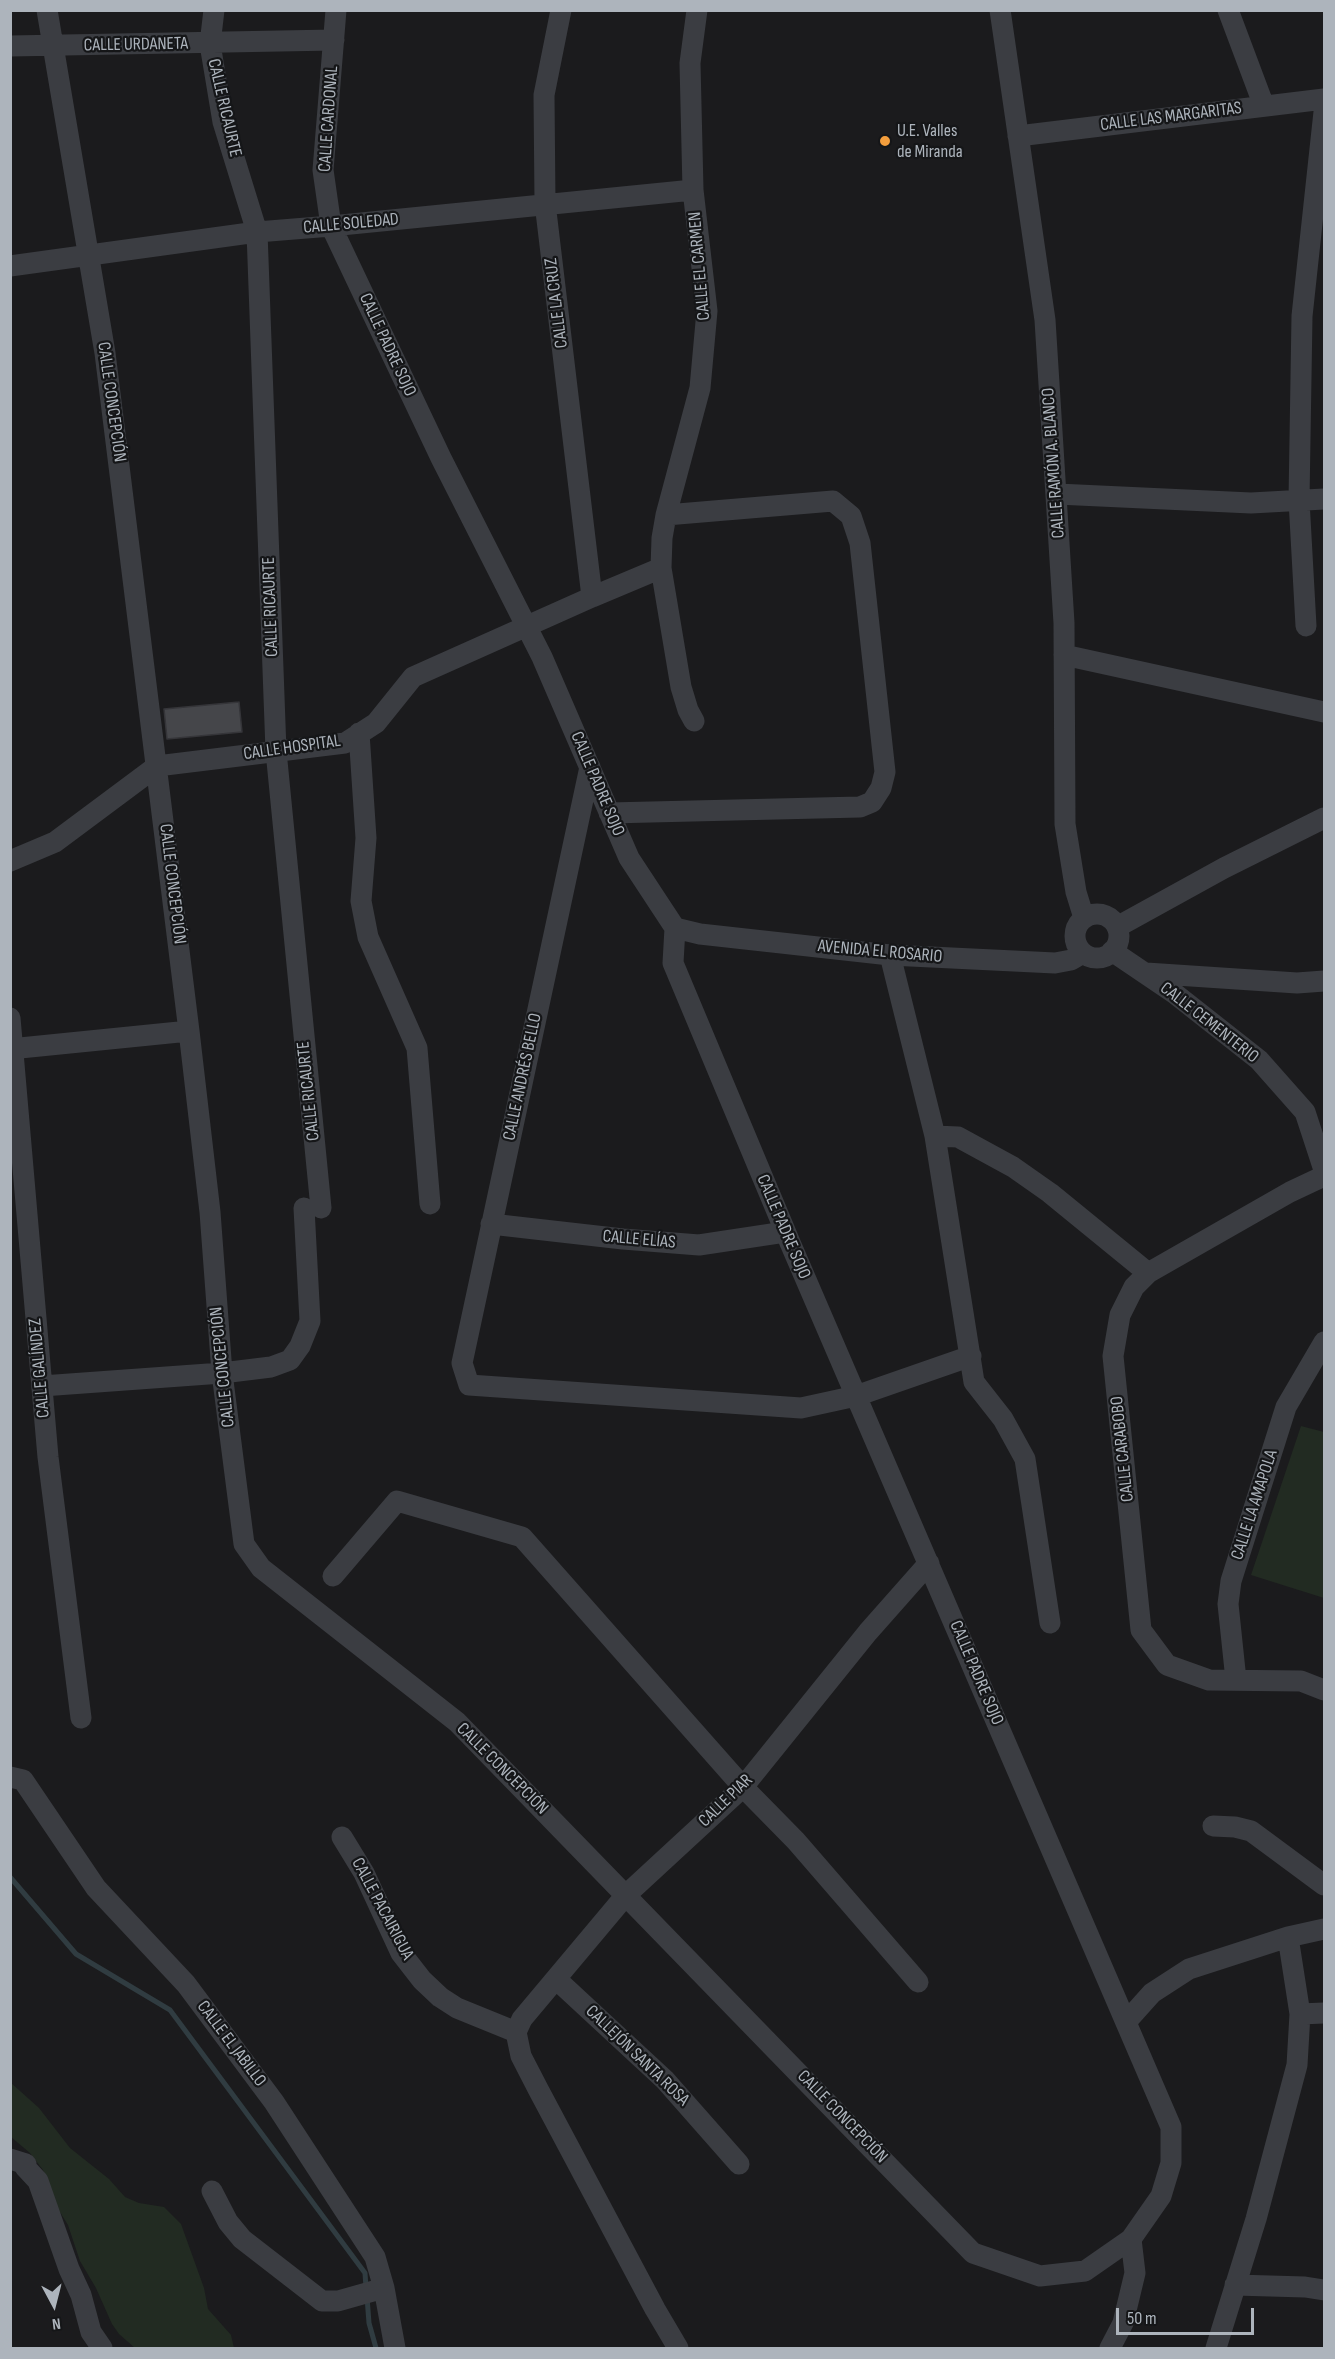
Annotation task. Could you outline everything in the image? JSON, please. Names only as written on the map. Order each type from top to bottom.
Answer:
[{"type":"street","name":"CALLE CONCEPCIÓN","points":[[47,10],[105,353],[189,1031],[210,1212],[222,1373],[244,1544],[261,1568],[457,1722],[974,2253],[1040,2276],[1085,2271],[1131,2239]]},
{"type":"street","name":"CALLE RICAURTE","points":[[42,1386],[222,1373],[271,1367],[290,1359],[300,1346],[310,1321],[313,1208],[276,751],[256,232],[223,122],[210,44],[214,10]]},
{"type":"street","name":"CALLE CARDONAL","points":[[331,226],[323,170],[336,10]]},
{"type":"street","name":"CALLE LA CRUZ","points":[[561,10],[544,95],[545,203],[592,597]]},
{"type":"street","name":"CALLE EL CARMEN","points":[[694,721],[688,710],[676,660],[661,568],[666,514],[700,388],[707,311],[693,190],[690,63],[697,10]]},
{"type":"street","name":"CALLE RAMÓN A. BLANCO","points":[[1000,10],[1045,320],[1057,494],[1064,655],[1065,824],[1076,892],[1084,918]]},
{"type":"street","points":[[1228,10],[1264,106]]},
{"type":"street","name":"CALLE URDANETA","points":[[10,46],[334,40]]},
{"type":"street","name":"CALLE LAS MARGARITAS","points":[[1018,136],[1324,99]]},
{"type":"street","points":[[1306,626],[1299,500],[1302,316],[1324,112]]},
{"type":"street","name":"CALLE SOLEDAD","points":[[10,266],[256,232],[693,190]]},
{"type":"street","name":"CALLE PADRE SOJO","points":[[331,226],[441,458],[526,626],[629,858],[675,928],[673,963],[856,1396],[1171,2127],[1171,2163],[1161,2196],[1131,2239]]},
{"type":"street","points":[[1057,494],[1251,503],[1324,499]]},
{"type":"street","points":[[609,813],[860,807],[872,802],[881,788],[885,772],[860,543],[851,516],[833,501],[666,514]]},
{"type":"street","name":"CALLE HOSPITAL","points":[[10,861],[55,842],[157,766],[345,743],[376,723],[412,677],[661,568]]},
{"type":"street","points":[[1064,655],[1324,712]]},
{"type":"street","points":[[359,734],[366,838],[361,901],[368,937],[417,1048],[430,1204]]},
{"type":"street","name":"CALLE ANDRÉS BELLO","points":[[590,767],[462,1363],[469,1385],[801,1408],[856,1396]]},
{"type":"street","points":[[1117,927],[1224,868],[1324,818]]},
{"type":"street","points":[[1083,953],[1076,945],[1074,934],[1077,925],[1084,918],[1093,914],[1110,918],[1117,927],[1118,940],[1112,951]]},
{"type":"street","name":"AVENIDA EL ROSARIO","points":[[675,928],[700,934],[890,955],[1055,963],[1071,960],[1083,953],[1096,958],[1112,951]]},
{"type":"street","name":"CALLE CEMENTERIO","points":[[1112,951],[1173,993],[1259,1059],[1305,1113],[1324,1170]]},
{"type":"street","points":[[890,955],[935,1136],[974,1382],[1003,1419],[1025,1458],[1050,1623]]},
{"type":"street","points":[[1142,972],[1297,983],[1324,981]]},
{"type":"street","name":"CALLE GALÍNDEZ","points":[[10,1018],[42,1386],[81,1718]]},
{"type":"street","points":[[12,1049],[189,1031]]},
{"type":"street","points":[[935,1136],[958,1137],[1013,1167],[1050,1193],[1148,1273]]},
{"type":"street","name":"CALLE CARABOBO","points":[[1324,1176],[1290,1192],[1148,1273],[1134,1287],[1120,1315],[1113,1356],[1141,1630],[1167,1665],[1209,1680],[1301,1682],[1324,1690]]},
{"type":"street","name":"CALLE ELÍAS","points":[[491,1224],[699,1245],[786,1232]]},
{"type":"street","name":"CALLE LA AMAPOLA","points":[[1236,1680],[1228,1604],[1231,1581],[1286,1407],[1324,1342]]},
{"type":"street","points":[[856,1396],[971,1356]]},
{"type":"street","points":[[333,1576],[396,1501],[522,1537],[743,1787],[796,1841],[918,1982]]},
{"type":"street","name":"CALLE PIAR","points":[[516,2032],[522,2019],[626,1895],[743,1787],[868,1632],[929,1563]]},
{"type":"street","name":"CALLE EL JABILLO","points":[[10,1777],[23,1780],[96,1888],[186,1984],[274,2102],[375,2257],[395,2349]]},
{"type":"street","points":[[1213,1826],[1235,1827],[1251,1831],[1324,1885]]},
{"type":"street","name":"CALLE PACAIRIGUA","points":[[342,1837],[364,1873],[401,1953],[422,1980],[457,2008],[516,2032]]},
{"type":"street","points":[[1126,2022],[1152,1993],[1189,1969],[1288,1937],[1324,1929]]},
{"type":"street","points":[[1216,2349],[1297,2065],[1300,2014],[1288,1937]]},
{"type":"street","name":"CALLEJÓN SANTA ROSA","points":[[556,1979],[665,2079],[739,2164]]},
{"type":"street","points":[[1300,2014],[1324,2013]]},
{"type":"street","points":[[516,2032],[521,2056],[678,2349]]},
{"type":"street","points":[[10,2159],[26,2164],[38,2181],[69,2269],[81,2295],[91,2332],[102,2349]]},
{"type":"street","points":[[212,2191],[228,2222],[242,2239],[322,2301],[338,2301],[381,2288]]},
{"type":"street","points":[[1110,2349],[1123,2323],[1135,2272],[1131,2239]]},
{"type":"street","points":[[1236,2285],[1305,2287],[1324,2290]]},
{"type":"shaded area","points":[[1301,1426],[1324,1432],[1324,1598],[1251,1575]]},
{"type":"shaded area","points":[[10,2082],[39,2108],[70,2148],[109,2179],[125,2197],[139,2203],[164,2207],[181,2224],[204,2288],[208,2309],[231,2335],[234,2348],[135,2348],[119,2334],[80,2261],[68,2225],[58,2209],[43,2170],[30,2153],[11,2137]]},
{"type":"building","points":[[239,702],[242,732],[167,739],[164,709]]},
{"type":"waterway","points":[[10,1877],[76,1954],[170,2010],[365,2273],[366,2288]]},
{"type":"waterway","points":[[367,2297],[369,2323],[376,2348]]},
{"type":"place","name":"U.E. Valles de Miranda","points":[[885,141]]}]
